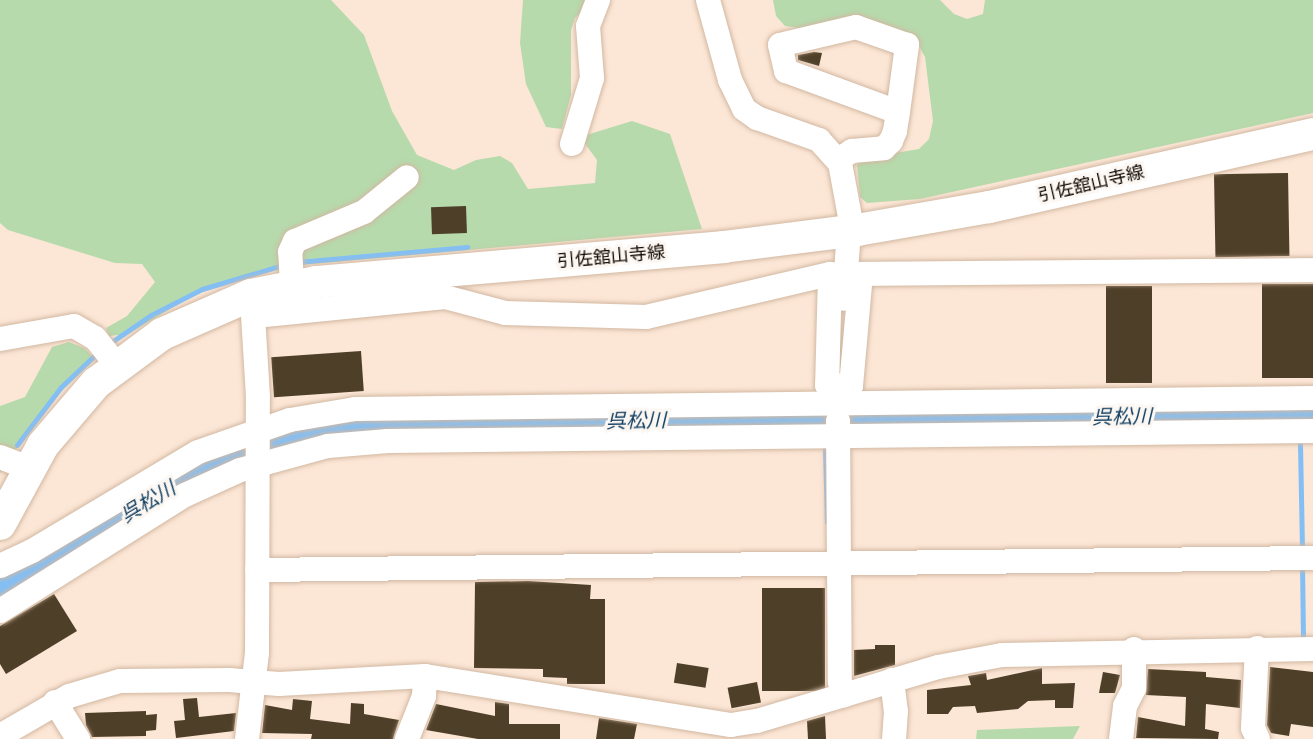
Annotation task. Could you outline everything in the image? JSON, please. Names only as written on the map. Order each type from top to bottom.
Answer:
[{"type":"main road","name":"引佐舘山寺線","points":[[0,524],[14,462],[117,365],[186,320],[253,306],[292,285],[723,247],[848,231],[989,207],[1313,134]]},
{"type":"street","points":[[572,144],[592,78],[588,26],[598,0]]},
{"type":"street","points":[[708,0],[735,96],[744,109],[757,118],[819,140],[838,160],[844,177],[848,231],[838,398],[840,682],[843,695]]},
{"type":"street","points":[[838,160],[852,151],[884,148],[891,141],[898,111],[907,45],[856,27],[780,45],[786,71],[898,111]]},
{"type":"street","points":[[292,285],[290,252],[295,241],[364,212],[407,177]]},
{"type":"street","points":[[838,398],[851,386],[861,274],[1313,270]]},
{"type":"street","points":[[247,739],[254,682],[257,570],[258,461],[253,306],[445,297],[505,313],[646,317],[830,274],[827,385],[838,398]]},
{"type":"street","points":[[0,339],[74,326],[95,338],[117,365]]},
{"type":"street","points":[[0,566],[32,551],[169,466],[257,431],[322,413],[387,407],[838,398],[1313,398]]},
{"type":"street","points":[[0,611],[185,495],[258,461],[328,446],[388,441],[838,434],[1313,431]]},
{"type":"street","points":[[257,570],[1313,558]]},
{"type":"street","points":[[1257,648],[1253,728],[1258,739]]},
{"type":"street","points":[[0,736],[55,702],[85,689],[120,681],[355,682],[425,676],[718,725],[757,721],[892,680],[1002,655],[1134,649],[1313,648]]},
{"type":"street","points":[[1121,739],[1125,706],[1134,687],[1134,649]]},
{"type":"street","points":[[407,739],[424,696],[425,676]]},
{"type":"street","points":[[892,680],[896,711],[894,739]]},
{"type":"street","points":[[55,702],[78,739]]},
{"type":"green space","points":[[0,0],[331,0],[364,35],[392,111],[417,155],[454,170],[476,160],[500,156],[512,163],[528,189],[595,183],[597,160],[580,137],[632,121],[670,134],[702,229],[291,266],[199,292],[128,334],[109,336],[106,328],[127,316],[155,282],[142,264],[115,263],[8,230],[0,223]]},
{"type":"green space","points":[[523,0],[594,0],[575,18],[571,30],[571,95],[562,129],[546,127],[526,84],[520,43]]},
{"type":"green space","points":[[773,0],[940,0],[954,14],[967,19],[983,14],[985,0],[1313,0],[1313,113],[920,199],[867,203],[860,197],[857,165],[865,158],[919,149],[929,139],[933,121],[925,57],[918,44],[785,26],[776,16]]},
{"type":"green space","points":[[69,342],[84,348],[95,359],[45,407],[0,473],[0,406],[25,397],[52,347]]},
{"type":"green space","points":[[1080,726],[1073,739],[976,739],[977,730]]},
{"type":"building","points":[[822,53],[819,66],[798,60],[798,55]]},
{"type":"building","points":[[1288,173],[1289,256],[1215,257],[1214,174]]},
{"type":"building","points":[[466,206],[467,233],[432,234],[431,207]]},
{"type":"building","points":[[1262,284],[1313,284],[1313,378],[1262,378]]},
{"type":"building","points":[[1106,286],[1152,286],[1152,383],[1106,383]]},
{"type":"building","points":[[361,351],[364,391],[274,397],[271,357]]},
{"type":"building","points":[[528,581],[591,585],[590,599],[605,599],[605,684],[567,684],[567,678],[543,677],[543,669],[474,668],[475,582]]},
{"type":"building","points":[[762,588],[825,588],[825,691],[762,691]]},
{"type":"building","points":[[54,594],[77,631],[6,674],[0,664],[0,626]]},
{"type":"building","points":[[875,645],[895,645],[895,665],[854,676],[854,650],[875,649]]},
{"type":"building","points":[[677,663],[709,668],[705,688],[674,683]]},
{"type":"building","points":[[1270,667],[1313,672],[1313,727],[1291,724],[1289,736],[1271,733],[1267,725]]},
{"type":"building","points":[[1042,668],[1042,684],[1075,683],[1073,708],[1055,708],[1055,700],[1028,701],[1018,709],[977,713],[975,706],[953,707],[948,714],[927,714],[927,690],[971,685],[968,676],[986,673],[987,680]]},
{"type":"building","points":[[1148,669],[1206,672],[1206,677],[1241,680],[1240,708],[1206,704],[1205,729],[1219,732],[1218,739],[1136,738],[1138,717],[1185,726],[1186,697],[1146,695]]},
{"type":"building","points":[[1103,672],[1120,675],[1115,693],[1099,693]]},
{"type":"building","points":[[757,682],[761,703],[732,708],[728,688]]},
{"type":"building","points":[[197,698],[199,717],[236,713],[234,731],[176,738],[174,721],[185,720],[183,699]]},
{"type":"building","points":[[293,699],[312,701],[310,719],[350,724],[351,703],[364,704],[364,714],[399,720],[393,739],[311,739],[312,734],[262,733],[265,705],[292,710]]},
{"type":"building","points":[[495,702],[509,704],[509,724],[560,724],[560,739],[478,739],[426,730],[436,704],[495,716]]},
{"type":"building","points":[[146,711],[146,715],[157,714],[156,730],[146,731],[146,736],[92,737],[86,725],[85,713]]},
{"type":"building","points":[[825,716],[826,739],[808,739],[807,721]]},
{"type":"building","points":[[599,718],[637,724],[634,739],[596,739]]},
{"type":"waterway","points":[[298,262],[467,247]]},
{"type":"waterway","points":[[110,343],[151,315],[202,289],[283,265]]},
{"type":"waterway","points":[[17,445],[61,387],[96,354]]},
{"type":"waterway","points":[[1300,415],[1300,425]]},
{"type":"waterway","name":"呉松川","points":[[0,591],[205,467],[264,444],[325,430],[388,424],[1313,415]]},
{"type":"waterway","points":[[1300,444],[1302,548]]},
{"type":"waterway","points":[[825,447],[827,522]]},
{"type":"waterway","points":[[1302,565],[1303,636]]}]
